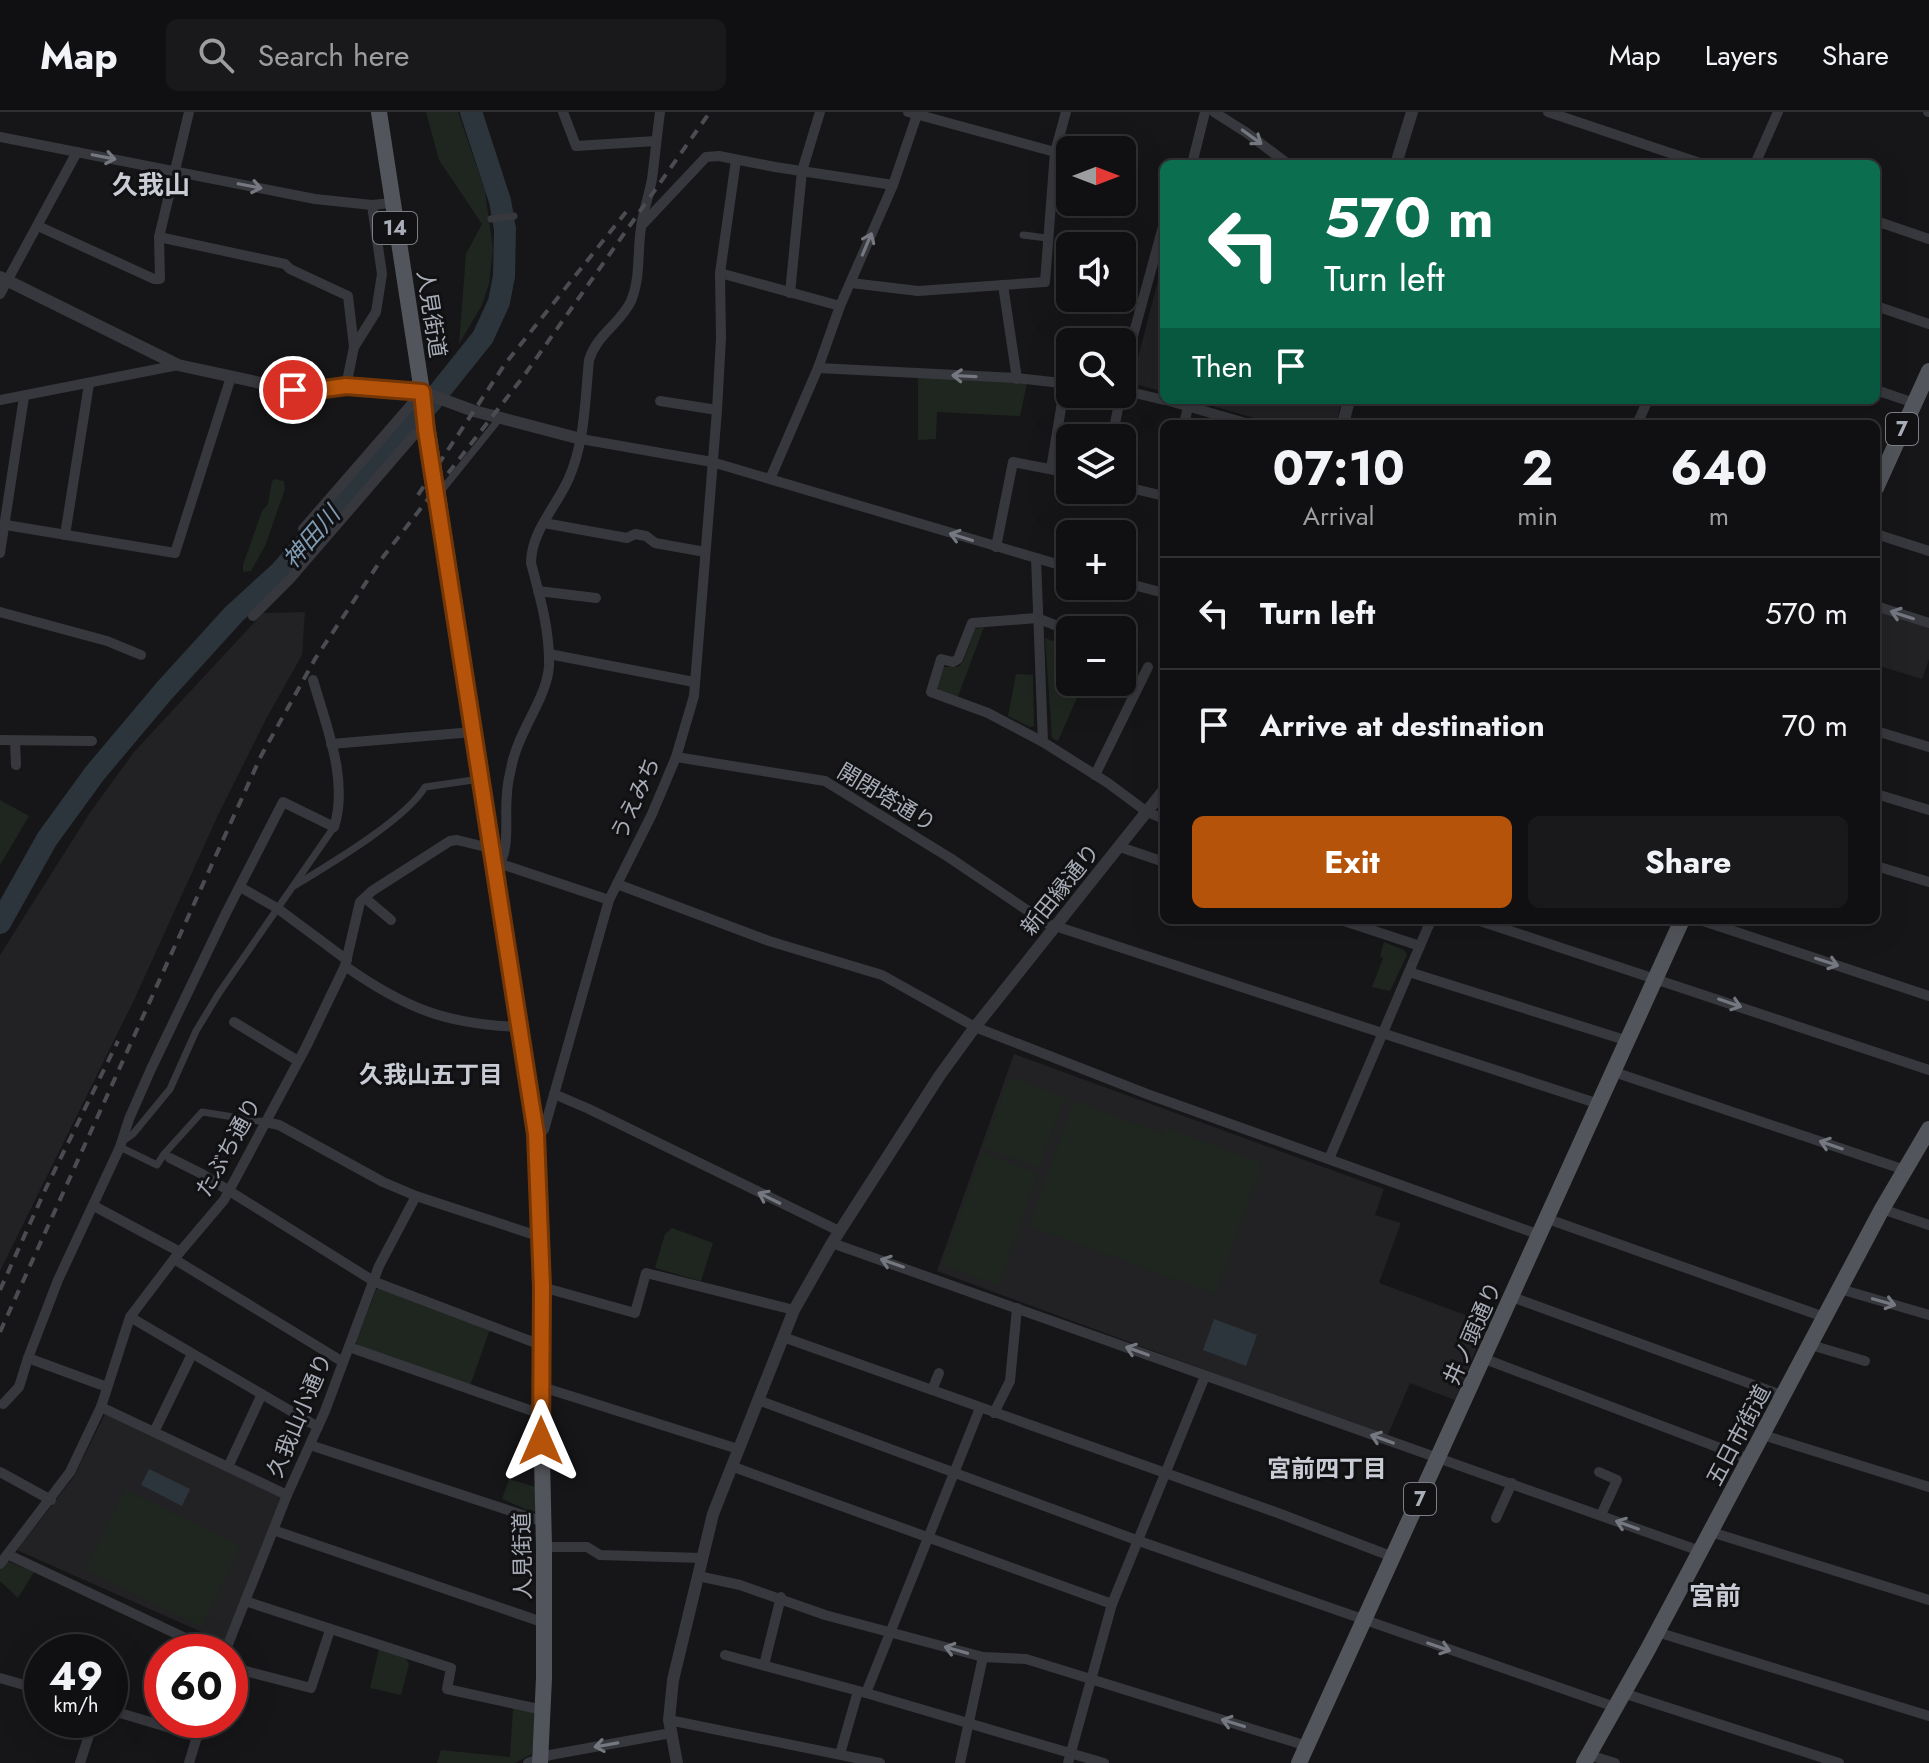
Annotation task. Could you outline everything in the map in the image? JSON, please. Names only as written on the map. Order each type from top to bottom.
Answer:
[{"type":"main road","name":"人見街道","points":[[379,112],[490,848],[498,869],[518,1027],[536,1134],[542,1287],[545,1623],[543,1710],[536,1761]]},
{"type":"main road","name":"7","points":[[1880,479],[1929,371]]},
{"type":"main road","name":"井ノ頭通り","points":[[1299,1763],[1680,924]]},
{"type":"main road","name":"五日市街道","points":[[1587,1759],[1882,1209],[1928,1131]]},
{"type":"street","points":[[38,226],[160,279],[159,237],[189,112]]},
{"type":"street","points":[[563,112],[576,146],[656,141]]},
{"type":"street","points":[[609,900],[498,869],[507,844],[507,794],[513,759],[548,679],[549,641],[531,552],[569,477],[581,439],[589,360],[600,337],[630,304],[639,268],[641,227],[650,190],[660,112]]},
{"type":"street","points":[[790,293],[802,171],[820,112]]},
{"type":"street","points":[[851,283],[918,291],[1045,282],[1055,152],[1066,112]]},
{"type":"street","points":[[1193,160],[1205,112]]},
{"type":"street","points":[[1214,112],[1283,160]]},
{"type":"street","points":[[1397,160],[1412,112]]},
{"type":"street","points":[[1548,112],[1691,160]]},
{"type":"street","points":[[1757,160],[1778,112]]},
{"type":"street","points":[[770,479],[893,185],[914,113],[1055,152]]},
{"type":"street","points":[[0,137],[315,199],[372,205],[391,203]]},
{"type":"street","points":[[0,294],[4,279],[38,226],[77,152]]},
{"type":"street","points":[[641,227],[706,157],[719,156],[893,185]]},
{"type":"street","name":"うえみち","points":[[536,1134],[544,1130],[609,900],[652,814],[690,713],[717,410],[721,338],[720,273],[736,160]]},
{"type":"street","points":[[354,347],[376,312],[382,274],[372,205]]},
{"type":"street","points":[[491,219],[514,216]]},
{"type":"street","points":[[1880,222],[1929,239]]},
{"type":"street","points":[[1023,235],[1047,238]]},
{"type":"street","points":[[159,237],[285,264],[348,296],[354,347],[346,386]]},
{"type":"street","points":[[1135,328],[1160,238]]},
{"type":"street","points":[[720,273],[840,306]]},
{"type":"street","points":[[4,279],[178,365],[293,390],[346,386],[447,398],[500,418],[581,439],[712,462],[1056,564]]},
{"type":"street","points":[[1003,285],[1017,379]]},
{"type":"street","points":[[1880,307],[1929,324]]},
{"type":"street","points":[[0,400],[178,365]]},
{"type":"street","points":[[818,368],[1056,383]]},
{"type":"street","points":[[6,525],[175,553],[231,377]]},
{"type":"street","points":[[65,535],[89,384]]},
{"type":"street","points":[[1880,391],[1914,403]]},
{"type":"street","points":[[303,529],[423,394]]},
{"type":"street","points":[[1136,394],[1160,399]]},
{"type":"street","points":[[0,553],[6,525],[4,509],[24,397]]},
{"type":"street","points":[[660,401],[717,410]]},
{"type":"street","points":[[1178,404],[1235,420]]},
{"type":"street","points":[[1185,420],[1188,407]]},
{"type":"street","points":[[1051,469],[1063,408]]},
{"type":"street","points":[[436,497],[500,418]]},
{"type":"street","points":[[253,616],[290,579],[425,425]]},
{"type":"street","points":[[996,547],[1013,462],[1056,470]]},
{"type":"street","points":[[1136,489],[1160,495]]},
{"type":"street","points":[[544,523],[627,538],[635,534],[646,536],[655,543],[705,552]]},
{"type":"street","points":[[1880,535],[1929,551]]},
{"type":"street","points":[[1036,558],[1043,742]]},
{"type":"street","points":[[1136,586],[1160,592]]},
{"type":"street","points":[[538,591],[596,598]]},
{"type":"street","points":[[1880,607],[1929,623]]},
{"type":"street","points":[[0,612],[107,641],[141,655]]},
{"type":"street","points":[[1056,625],[1037,618],[972,623],[958,659],[953,662],[941,659],[931,692],[988,713],[1043,742],[1147,812],[1160,817]]},
{"type":"street","points":[[549,654],[694,682]]},
{"type":"street","points":[[1095,775],[1148,667]]},
{"type":"street","points":[[121,1144],[170,1089],[196,1031],[334,827],[339,812],[331,744],[313,680]]},
{"type":"street","points":[[331,744],[473,732]]},
{"type":"street","points":[[1880,732],[1929,747]]},
{"type":"street","points":[[0,740],[92,741]]},
{"type":"street","points":[[15,741],[16,765]]},
{"type":"street","name":"開閉塔通り","points":[[676,757],[825,781],[950,858],[1046,923],[1599,1104]]},
{"type":"street","points":[[292,887],[392,821],[417,801],[425,787],[480,779]]},
{"type":"street","name":"新田縁通り","points":[[677,1763],[670,1727],[680,1644],[713,1514],[794,1310],[836,1237],[937,1080],[975,1027],[1160,795]]},
{"type":"street","points":[[1880,795],[1929,810]]},
{"type":"street","points":[[3,1404],[19,1387],[58,1280],[94,1206],[151,1069],[283,802],[334,827]]},
{"type":"street","points":[[391,920],[365,898],[450,841],[490,848]]},
{"type":"street","points":[[1120,847],[1160,861]]},
{"type":"street","points":[[1880,867],[1929,882]]},
{"type":"street","points":[[617,884],[769,941],[882,975],[975,1027],[1147,1094],[1540,1235]]},
{"type":"street","points":[[240,887],[277,908],[384,993],[418,1010],[485,1025],[518,1027]]},
{"type":"street","name":"たぶち通り","points":[[0,1564],[70,1472],[101,1407],[130,1317],[224,1200],[346,963],[356,913],[365,898]]},
{"type":"street","points":[[1353,924],[1420,946]]},
{"type":"street","points":[[1329,1159],[1429,924]]},
{"type":"street","points":[[1490,924],[1929,1070]]},
{"type":"street","points":[[1712,924],[1929,996]]},
{"type":"street","points":[[1409,972],[1628,1041]]},
{"type":"street","points":[[234,1022],[298,1061]]},
{"type":"street","points":[[1614,1072],[1905,1170]]},
{"type":"street","points":[[554,1094],[589,1109],[836,1237],[1017,1308],[1700,1551]]},
{"type":"street","points":[[121,1144],[157,1165],[202,1112],[279,1125],[371,1176],[416,1196],[541,1237]]},
{"type":"street","points":[[170,1158],[375,1282],[541,1345]]},
{"type":"street","name":"久我山小通り","points":[[232,1634],[287,1495],[318,1427],[379,1266],[416,1196]]},
{"type":"street","points":[[94,1206],[343,1362]]},
{"type":"street","points":[[1882,1209],[1929,1225]]},
{"type":"street","points":[[1548,1219],[1824,1317]]},
{"type":"street","points":[[542,1287],[635,1313],[646,1273],[794,1310]]},
{"type":"street","points":[[1840,1289],[1929,1315]]},
{"type":"street","points":[[1512,1297],[1784,1396]]},
{"type":"street","points":[[994,1413],[1010,1381],[1017,1308]]},
{"type":"street","points":[[130,1317],[318,1427]]},
{"type":"street","points":[[783,1337],[1393,1557]]},
{"type":"street","points":[[1811,1345],[1865,1361]]},
{"type":"street","points":[[349,1347],[541,1414]]},
{"type":"street","points":[[154,1432],[192,1354]]},
{"type":"street","points":[[28,1358],[107,1387]]},
{"type":"street","points":[[1485,1359],[1749,1459]]},
{"type":"street","points":[[932,1390],[939,1373]]},
{"type":"street","points":[[1070,1758],[1112,1604],[1205,1376]]},
{"type":"street","points":[[542,1387],[738,1449]]},
{"type":"street","points":[[228,1467],[262,1394]]},
{"type":"street","points":[[758,1400],[1366,1621],[1619,1700],[1839,1763]]},
{"type":"street","points":[[101,1407],[287,1495]]},
{"type":"street","points":[[840,1754],[862,1692],[891,1631],[980,1408]]},
{"type":"street","points":[[1763,1435],[1929,1487]]},
{"type":"street","points":[[310,1445],[544,1522]]},
{"type":"street","points":[[731,1466],[1112,1604]]},
{"type":"street","points":[[0,1472],[51,1500]]},
{"type":"street","points":[[1599,1472],[1617,1480],[1601,1515]]},
{"type":"street","points":[[1496,1518],[1512,1483]]},
{"type":"street","points":[[273,1530],[545,1623]]},
{"type":"street","points":[[1711,1532],[1929,1600]]},
{"type":"street","points":[[544,1547],[587,1547],[600,1555],[702,1558]]},
{"type":"street","points":[[9,1555],[177,1634]]},
{"type":"street","points":[[698,1576],[781,1597],[825,1615],[983,1657],[1026,1659],[1307,1746]]},
{"type":"street","points":[[764,1665],[781,1597]]},
{"type":"street","points":[[245,1601],[451,1668],[447,1689],[543,1710]]},
{"type":"street","points":[[248,1672],[311,1688],[330,1630]]},
{"type":"street","points":[[1657,1632],[1929,1716]]},
{"type":"street","points":[[725,1655],[969,1723],[1070,1758],[1104,1763]]},
{"type":"street","points":[[960,1763],[983,1657]]},
{"type":"street","points":[[0,1678],[24,1685]]},
{"type":"street","points":[[536,1761],[670,1727],[880,1763]]},
{"type":"street","points":[[80,1763],[88,1738]]},
{"type":"street","points":[[189,1763],[196,1738]]},
{"type":"street","points":[[1587,1759],[1615,1763]]},
{"type":"shaded area","points":[[426,112],[458,112],[485,191],[493,249],[489,284],[482,305],[459,344],[466,254],[482,224],[439,160]]},
{"type":"shaded area","points":[[1160,273],[1160,391],[1136,384],[1136,365]]},
{"type":"shaded area","points":[[918,377],[1027,383],[1020,416],[937,412],[936,439],[918,440]]},
{"type":"shaded area","points":[[1206,404],[1341,404],[1337,420],[1261,420]]},
{"type":"shaded area","points":[[275,479],[284,481],[285,489],[265,546],[251,571],[243,572],[243,565]]},
{"type":"shaded area","points":[[1880,610],[1929,628],[1929,659],[1922,679],[1880,666]]},
{"type":"shaded area","points":[[305,612],[302,655],[219,813],[135,998],[0,1271],[0,955],[89,814],[134,752],[263,613]]},
{"type":"shaded area","points":[[984,627],[957,699],[940,691],[937,686],[944,667],[958,667],[963,662],[975,629]]},
{"type":"shaded area","points":[[1045,638],[1056,642],[1056,696],[1078,696],[1058,741],[1052,738]]},
{"type":"shaded area","points":[[1016,674],[1033,675],[1034,726],[1008,716]]},
{"type":"shaded area","points":[[0,800],[29,816],[0,865]]},
{"type":"shaded area","points":[[1384,942],[1404,950],[1407,955],[1390,991],[1372,987],[1383,958],[1380,956]]},
{"type":"shaded area","points":[[1014,1054],[1384,1189],[1375,1215],[1401,1223],[1379,1283],[1487,1323],[1455,1400],[1410,1383],[1387,1437],[937,1271]]},
{"type":"shaded area","points":[[1009,1077],[1065,1097],[1039,1168],[984,1148]]},
{"type":"shaded area","points":[[1074,1101],[1164,1134],[1166,1128],[1262,1163],[1215,1294],[1029,1226]]},
{"type":"shaded area","points":[[982,1153],[1038,1173],[999,1285],[942,1265]]},
{"type":"shaded area","points":[[672,1228],[713,1243],[701,1281],[655,1268],[665,1234]]},
{"type":"shaded area","points":[[382,1287],[490,1329],[470,1386],[359,1347],[356,1342],[376,1290]]},
{"type":"shaded area","points":[[1214,1319],[1257,1335],[1246,1366],[1203,1350]]},
{"type":"shaded area","points":[[105,1414],[283,1496],[227,1634],[206,1634],[17,1550],[73,1478]]},
{"type":"shaded area","points":[[149,1469],[190,1489],[182,1506],[141,1485]]},
{"type":"shaded area","points":[[509,1479],[536,1487],[537,1510],[532,1512],[502,1499]]},
{"type":"shaded area","points":[[125,1490],[240,1546],[202,1627],[86,1570]]},
{"type":"shaded area","points":[[7,1561],[34,1572],[18,1598],[0,1581],[0,1570]]},
{"type":"shaded area","points":[[379,1649],[404,1656],[409,1664],[401,1695],[370,1688]]},
{"type":"shaded area","points":[[513,1708],[535,1713],[532,1754],[515,1763],[437,1763],[441,1750],[510,1757]]},
{"type":"waterway","name":"神田川","points":[[0,923],[47,839],[95,773],[234,614],[280,572],[431,402],[483,337],[499,302],[504,276],[505,229],[500,201],[471,112]]},
{"type":"railway","points":[[0,1332],[261,756],[315,659],[383,557],[523,377],[710,112]]},
{"type":"railway","points":[[418,495],[505,364],[626,212]]},
{"type":"railway","points":[[0,1290],[118,1041]]},
{"type":"district","name":"久我山","points":[[151,185]]},
{"type":"district","name":"久我山五丁目","points":[[431,1074]]},
{"type":"district","name":"宮前四丁目","points":[[1327,1468]]},
{"type":"district","name":"宮前","points":[[1715,1596]]},
{"type":"route","points":[[293,390],[346,386],[422,392],[536,1134],[542,1287],[541,1441]]}]
